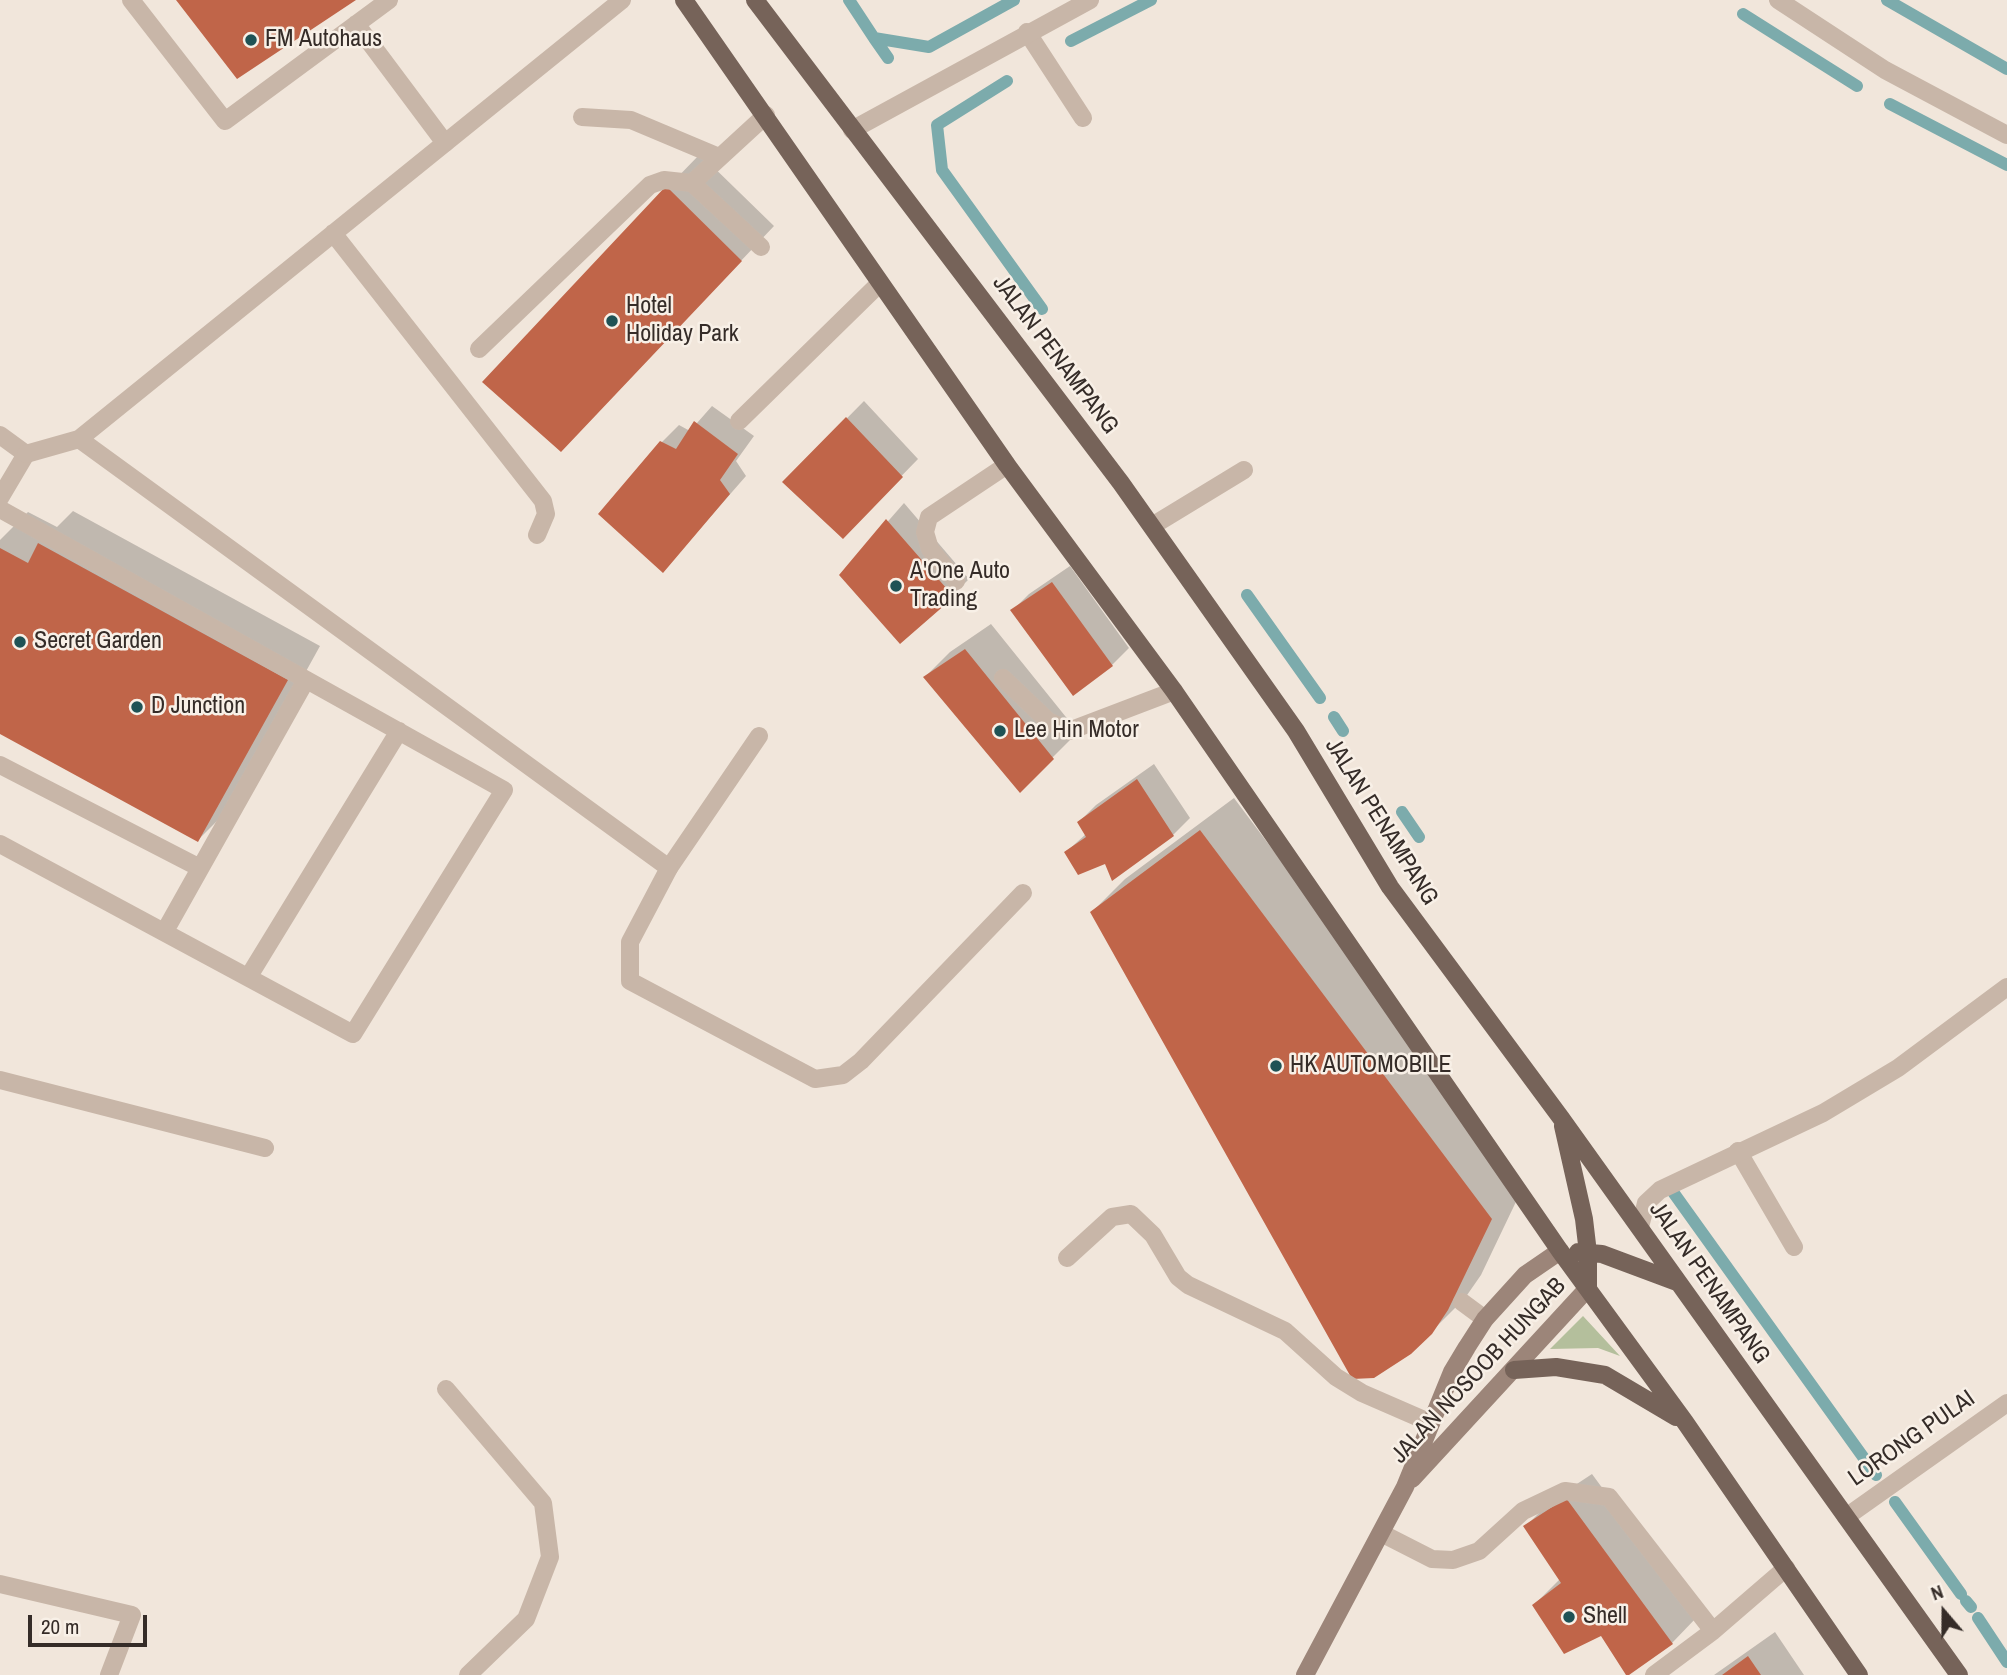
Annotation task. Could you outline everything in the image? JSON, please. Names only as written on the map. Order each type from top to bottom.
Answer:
[{"type":"main road","points":[[684,0],[1007,465],[1174,691],[1560,1251],[1685,1422],[1859,1675]]},
{"type":"main road","name":"JALAN PENAMPANG","points":[[755,0],[1152,526],[1296,731],[1390,887],[1640,1227],[1959,1675]]},
{"type":"main road","points":[[1561,1118],[1588,1253],[1588,1288]]},
{"type":"main road","points":[[1560,1251],[1588,1253],[1630,1264],[1677,1282]]},
{"type":"main road","name":"JALAN NOSOOB HUNGAB","points":[[1305,1675],[1405,1487],[1452,1372],[1485,1319],[1525,1275],[1560,1251]]},
{"type":"main road","name":"JALAN NOSOOB HUNGAB","points":[[1405,1487],[1588,1288]]},
{"type":"main road","points":[[1514,1370],[1556,1367],[1605,1375],[1685,1422]]},
{"type":"street","points":[[131,0],[225,121],[388,0]]},
{"type":"street","points":[[0,498],[26,454],[79,439],[622,0]]},
{"type":"street","points":[[852,130],[1027,32],[1090,0]]},
{"type":"street","points":[[1778,0],[1885,71],[2007,135]]},
{"type":"street","points":[[356,24],[445,143]]},
{"type":"street","points":[[1027,32],[1083,118]]},
{"type":"street","points":[[692,183],[766,115]]},
{"type":"street","points":[[582,117],[631,120],[719,157]]},
{"type":"street","points":[[480,349],[650,185],[664,180],[692,183],[761,247]]},
{"type":"street","points":[[333,233],[543,501],[546,514],[537,535]]},
{"type":"street","points":[[739,421],[880,283]]},
{"type":"street","points":[[0,435],[26,454]]},
{"type":"street","points":[[79,439],[669,868]]},
{"type":"street","points":[[956,581],[930,549],[925,532],[929,517],[1007,465]]},
{"type":"street","points":[[1152,526],[1244,470]]},
{"type":"street","points":[[0,509],[504,790],[353,1034],[0,844]]},
{"type":"street","points":[[1003,678],[1048,722],[1069,731],[1174,691]]},
{"type":"street","points":[[165,931],[306,680]]},
{"type":"street","points":[[249,976],[399,731]]},
{"type":"street","points":[[759,736],[669,868],[630,942],[629,981],[815,1079],[843,1075],[862,1061],[1023,892]]},
{"type":"street","points":[[0,765],[200,868]]},
{"type":"street","points":[[1640,1227],[1646,1203],[1660,1190],[1823,1113],[1898,1068],[2007,987]]},
{"type":"street","points":[[0,1080],[265,1148]]},
{"type":"street","points":[[1738,1151],[1794,1247]]},
{"type":"street","points":[[1066,1258],[1112,1217],[1131,1214],[1153,1235],[1178,1277],[1188,1285],[1285,1331],[1336,1377],[1362,1393],[1432,1423]]},
{"type":"street","points":[[1462,1302],[1485,1319]]},
{"type":"street","points":[[446,1389],[543,1503],[550,1557],[526,1619],[468,1675]]},
{"type":"street","name":"LORONG PULAI","points":[[1846,1517],[2007,1403]]},
{"type":"street","points":[[1381,1533],[1432,1559],[1453,1560],[1479,1551],[1523,1511],[1565,1491],[1609,1497],[1713,1631]]},
{"type":"street","points":[[1654,1675],[1713,1631],[1786,1568]]},
{"type":"street","points":[[0,1584],[132,1615],[109,1675]]},
{"type":"green space","points":[[1583,1316],[1620,1356],[1598,1348],[1550,1349]]},
{"type":"building","name":"FM Autohaus","points":[[176,0],[356,0],[237,79]]},
{"type":"building","name":"Hotel Holiday Park","points":[[666,186],[742,261],[561,452],[482,382]]},
{"type":"building","points":[[846,417],[903,477],[843,539],[782,482]]},
{"type":"building","points":[[694,421],[738,454],[720,480],[730,494],[663,573],[598,514],[660,441],[676,449]]},
{"type":"building","name":"A'One Auto Trading","points":[[886,519],[954,597],[900,644],[839,575]]},
{"type":"building","name":"D Junction","points":[[38,543],[288,680],[198,842],[0,734],[0,548],[28,563]]},
{"type":"building","name":"Lee Hin Motor","points":[[1052,582],[1113,666],[1073,696],[1010,610]]},
{"type":"building","name":"Lee Hin Motor","points":[[965,649],[1054,759],[1020,793],[923,677]]},
{"type":"building","points":[[1137,779],[1174,836],[1112,881],[1105,864],[1078,875],[1064,852],[1086,837],[1077,822]]},
{"type":"building","name":"HK AUTOMOBILE","points":[[1200,830],[1492,1219],[1448,1310],[1432,1334],[1411,1354],[1374,1378],[1352,1379],[1090,912]]},
{"type":"building","points":[[1566,1498],[1673,1644],[1629,1675],[1626,1675],[1601,1636],[1564,1654],[1532,1605],[1561,1583],[1523,1526]]},
{"type":"building","points":[[1748,1656],[1761,1675],[1722,1675]]},
{"type":"waterway","points":[[849,0],[874,38],[929,47],[1014,0]]},
{"type":"waterway","points":[[1071,41],[1151,0]]},
{"type":"waterway","points":[[1887,0],[2007,69]]},
{"type":"waterway","points":[[1743,14],[1857,86]]},
{"type":"waterway","points":[[874,38],[888,58]]},
{"type":"waterway","points":[[1007,81],[937,125],[942,170],[1042,309]]},
{"type":"waterway","points":[[1890,104],[2007,165]]},
{"type":"waterway","points":[[1247,595],[1320,698]]},
{"type":"waterway","points":[[1334,717],[1343,731]]},
{"type":"waterway","points":[[1402,812],[1419,837]]},
{"type":"waterway","points":[[1673,1192],[1876,1475]]},
{"type":"waterway","points":[[1895,1502],[1961,1594]]},
{"type":"waterway","points":[[1966,1601],[1971,1607]]},
{"type":"waterway","points":[[1978,1618],[2007,1662]]},
{"type":"place","name":"FM Autohaus","points":[[251,40]]},
{"type":"place","name":"Hotel Holiday Park","points":[[612,321]]},
{"type":"place","name":"A'One Auto Trading","points":[[896,586]]},
{"type":"place","name":"Secret Garden","points":[[20,642]]},
{"type":"place","name":"D Junction","points":[[137,707]]},
{"type":"place","name":"Lee Hin Motor","points":[[1000,731]]},
{"type":"place","name":"HK AUTOMOBILE","points":[[1276,1066]]},
{"type":"place","name":"Shell","points":[[1569,1617]]}]
